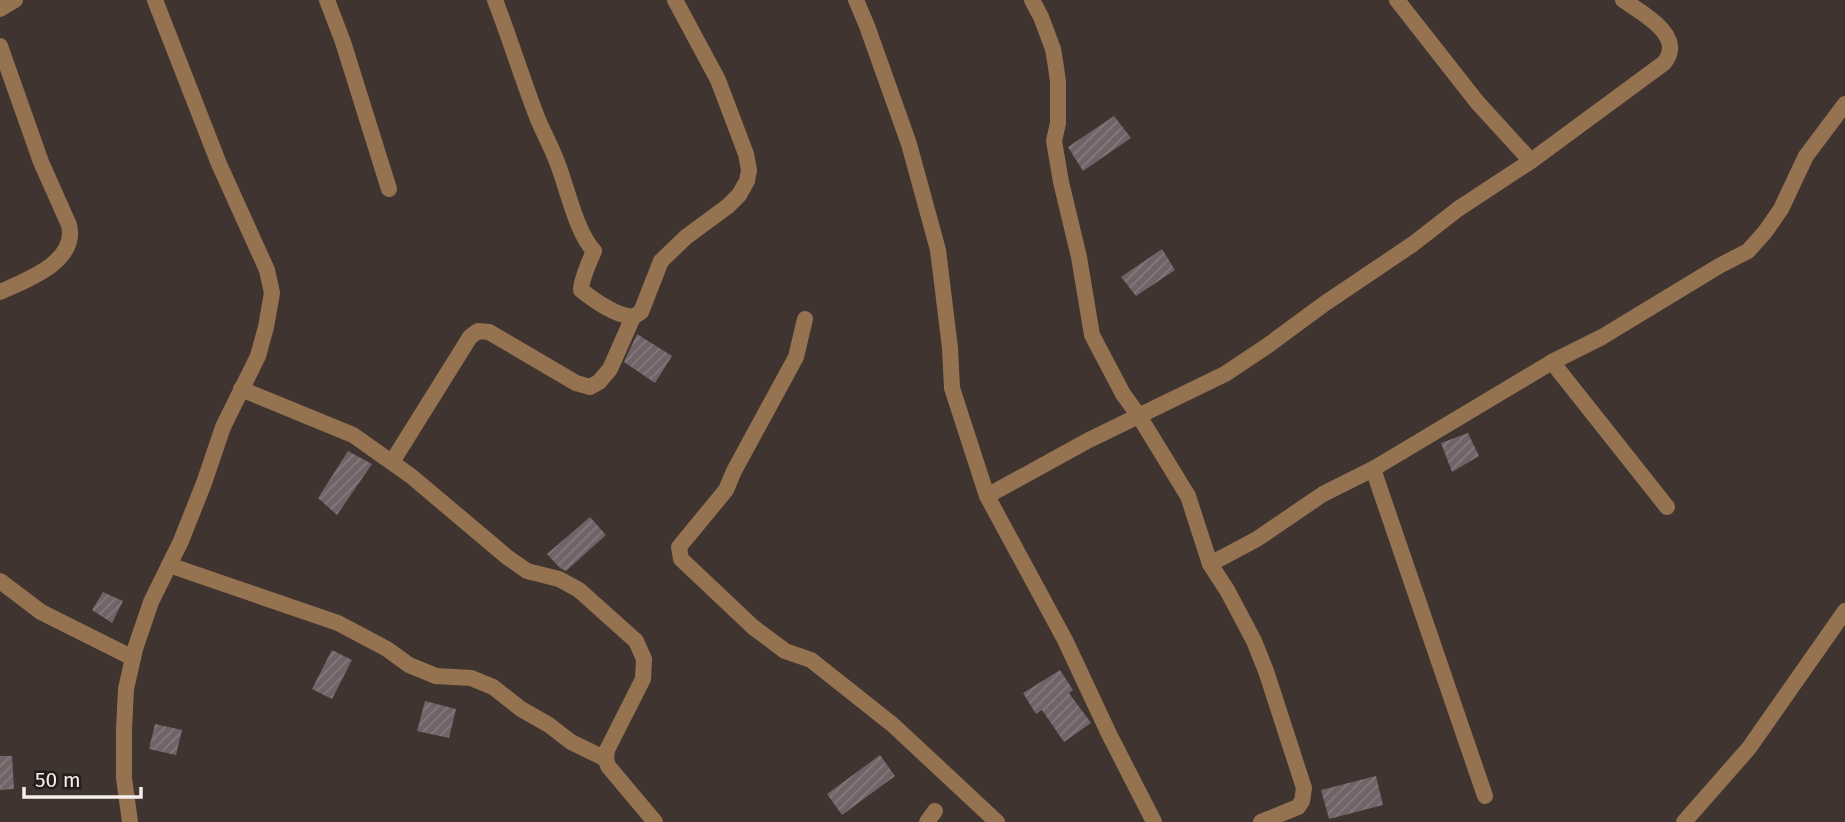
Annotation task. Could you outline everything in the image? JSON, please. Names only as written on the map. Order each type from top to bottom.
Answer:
[{"type":"street","points":[[0,9],[15,0]]},
{"type":"street","points":[[130,822],[124,778],[124,729],[126,689],[132,658],[151,602],[181,541],[204,483],[223,427],[258,356],[272,293],[267,270],[219,164],[155,0]]},
{"type":"street","points":[[327,0],[343,42],[389,189]]},
{"type":"street","points":[[495,0],[581,229],[594,251],[580,290],[616,312],[633,317]]},
{"type":"street","points":[[392,463],[470,337],[478,331],[489,332],[576,383],[590,387],[599,382],[610,369],[633,317],[641,312],[661,261],[686,237],[740,195],[749,170],[746,154],[718,80],[675,0]]},
{"type":"street","points":[[856,0],[876,48],[909,144],[938,250],[952,388],[987,496],[1065,640],[1154,822]]},
{"type":"street","points":[[1032,0],[1053,49],[1058,123],[1054,141],[1079,257],[1091,335],[1123,394],[1188,496],[1210,564],[1254,641],[1266,670],[1304,788],[1298,807],[1261,822]]},
{"type":"street","points":[[1397,0],[1477,102],[1531,161]]},
{"type":"street","points":[[987,496],[1089,440],[1225,374],[1413,244],[1458,209],[1531,161],[1664,63],[1669,57],[1670,48],[1667,35],[1656,23],[1623,0]]},
{"type":"street","points":[[0,46],[41,162],[71,232],[68,247],[61,257],[38,274],[0,292]]},
{"type":"street","points":[[1210,564],[1257,539],[1323,494],[1373,469],[1552,362],[1602,337],[1748,251],[1781,209],[1805,156],[1845,104]]},
{"type":"street","points":[[805,319],[796,357],[726,490],[679,547],[681,559],[753,627],[785,651],[811,660],[893,725],[997,822]]},
{"type":"street","points":[[1552,362],[1667,507]]},
{"type":"street","points":[[241,389],[353,435],[411,476],[507,557],[527,571],[559,579],[579,590],[636,641],[644,659],[643,679],[607,750],[606,759],[608,766],[655,822]]},
{"type":"street","points":[[1373,469],[1485,796]]},
{"type":"street","points":[[169,565],[338,623],[387,649],[409,666],[436,676],[471,678],[493,687],[571,742],[606,759]]},
{"type":"street","points":[[0,581],[41,612],[132,658]]},
{"type":"street","points":[[1684,822],[1749,748],[1845,611]]},
{"type":"building","points":[[1114,116],[1131,138],[1083,171],[1068,147]]},
{"type":"building","points":[[1162,249],[1175,270],[1136,296],[1121,277]]},
{"type":"building","points":[[637,334],[672,356],[655,383],[624,362]]},
{"type":"building","points":[[1468,433],[1479,456],[1452,472],[1441,443]]},
{"type":"building","points":[[348,451],[372,464],[337,515],[318,498]]},
{"type":"building","points":[[590,517],[606,535],[566,571],[560,568],[547,554]]},
{"type":"building","points":[[103,592],[123,601],[112,623],[92,610]]},
{"type":"building","points":[[332,650],[352,660],[332,699],[312,689]]},
{"type":"building","points":[[1060,670],[1073,690],[1069,693],[1091,723],[1064,742],[1042,710],[1036,714],[1023,693]]},
{"type":"building","points":[[425,701],[456,709],[449,738],[417,731]]},
{"type":"building","points":[[155,724],[182,730],[176,755],[149,749]]},
{"type":"building","points":[[880,755],[895,776],[842,815],[827,794]]},
{"type":"building","points":[[0,756],[12,756],[14,789],[0,790]]},
{"type":"building","points":[[1376,776],[1383,805],[1329,819],[1321,790]]}]
